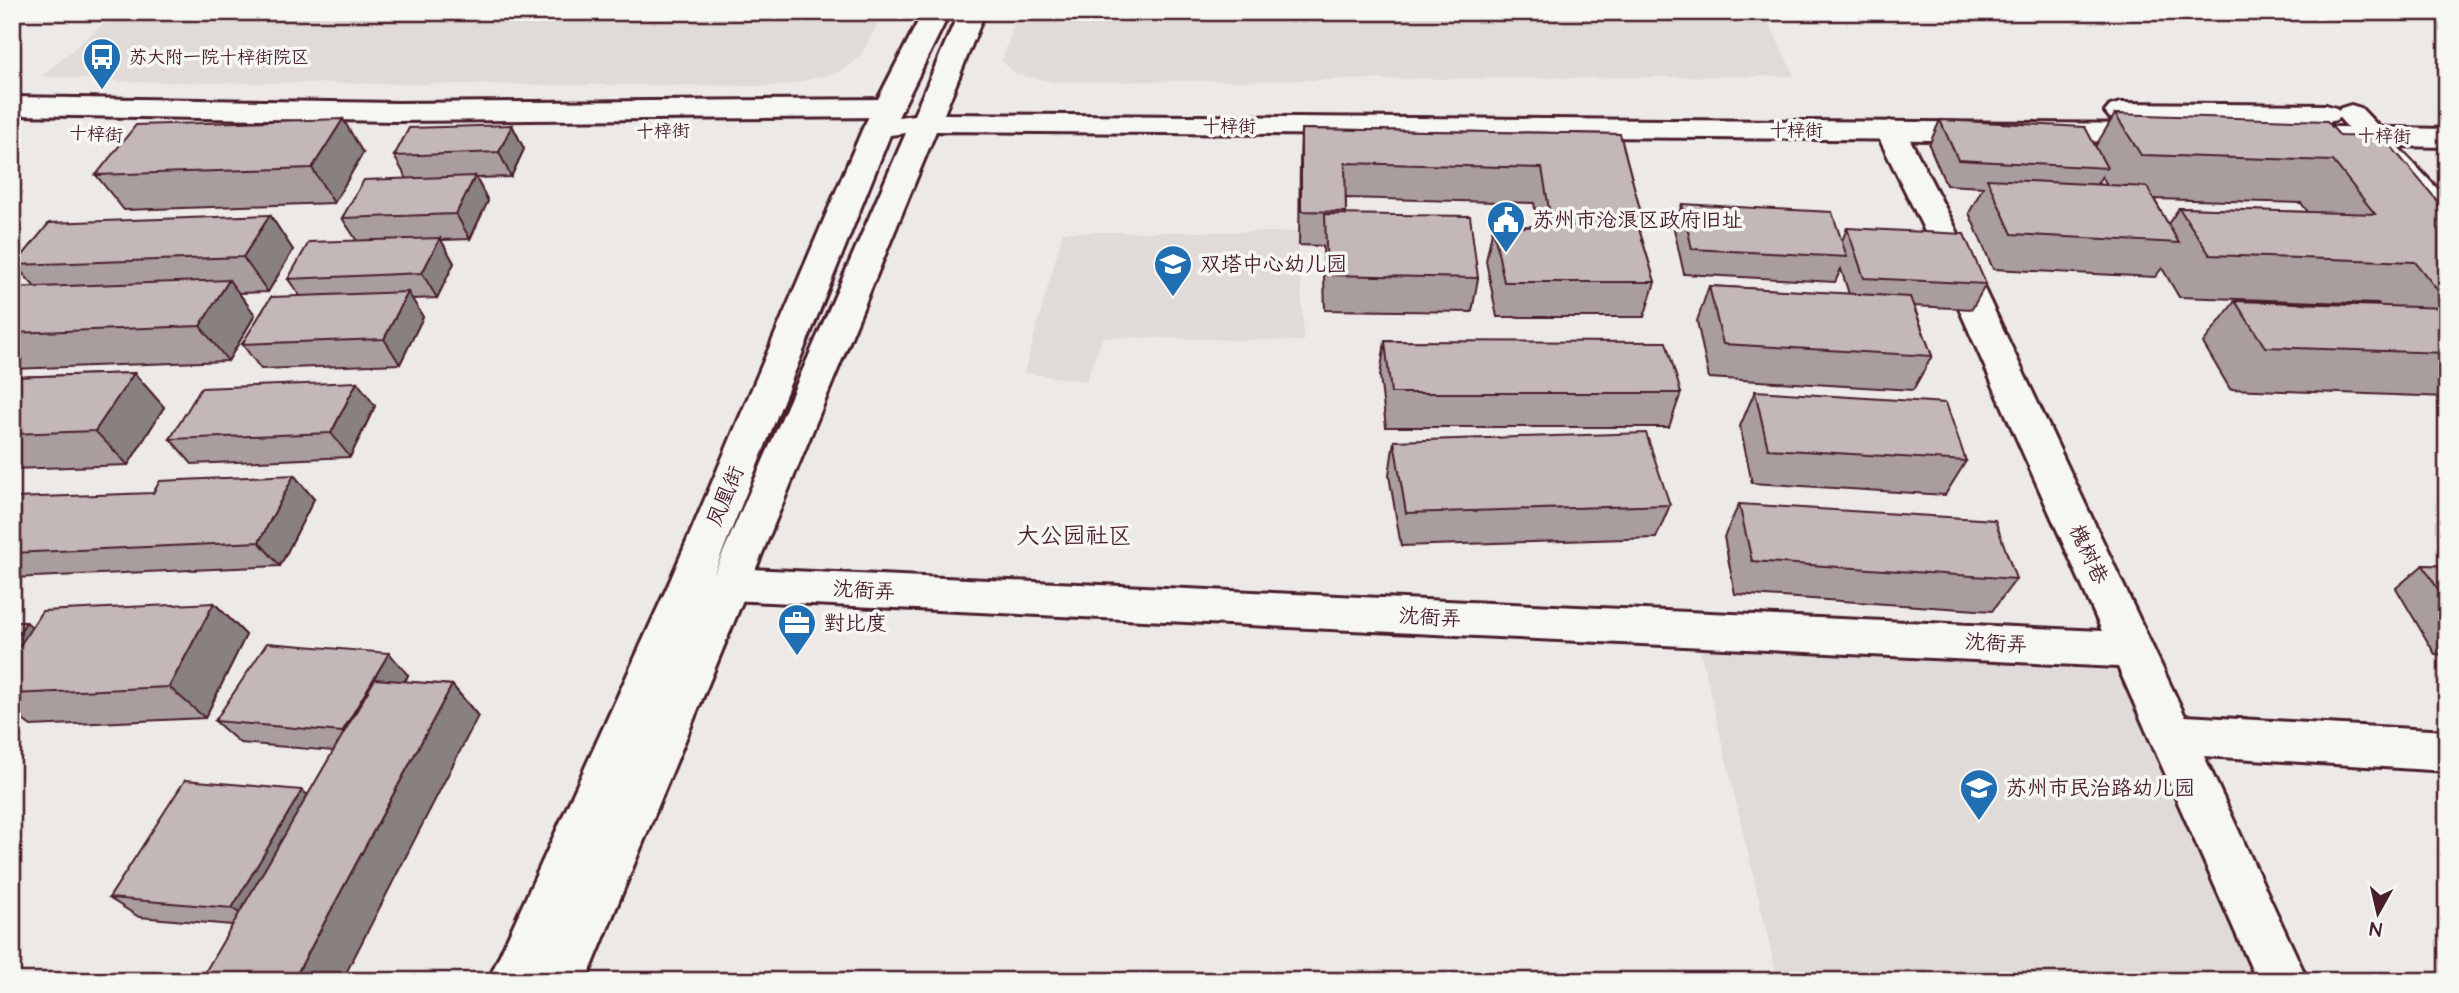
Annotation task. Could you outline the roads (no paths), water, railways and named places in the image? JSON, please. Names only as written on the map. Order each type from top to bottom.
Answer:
[{"type":"main road","name":"凤凰街","points":[[513,981],[690,581],[883,118],[937,12]]},
{"type":"main road","name":"凤凰街","points":[[561,981],[972,12]]},
{"type":"main road","name":"十梓街","points":[[12,106],[883,118]]},
{"type":"main road","name":"十梓街","points":[[929,111],[1085,125],[1890,130],[2360,125],[2447,114]]},
{"type":"main road","name":"十梓街","points":[[12,130],[152,136],[883,118],[929,111],[2360,125],[2447,138]]},
{"type":"main road","points":[[2360,125],[2447,218]]},
{"type":"main road","name":"槐树巷","points":[[1890,130],[1938,225],[2283,981]]},
{"type":"main road","name":"沈衙弄","points":[[728,584],[2132,650]]},
{"type":"main road","points":[[2172,734],[2447,751]]},
{"type":"place","name":"苏大附一院十梓街院区","points":[[102,91]]},
{"type":"place","name":"苏州市沧浪区政府旧址","points":[[1506,254]]},
{"type":"place","name":"双塔中心幼儿园","points":[[1173,298]]},
{"type":"place","name":"對比度","points":[[797,657]]},
{"type":"place","name":"苏州市民治路幼儿园","points":[[1979,822]]},
{"type":"district","name":"大公园社区","points":[[1074,535]]}]
